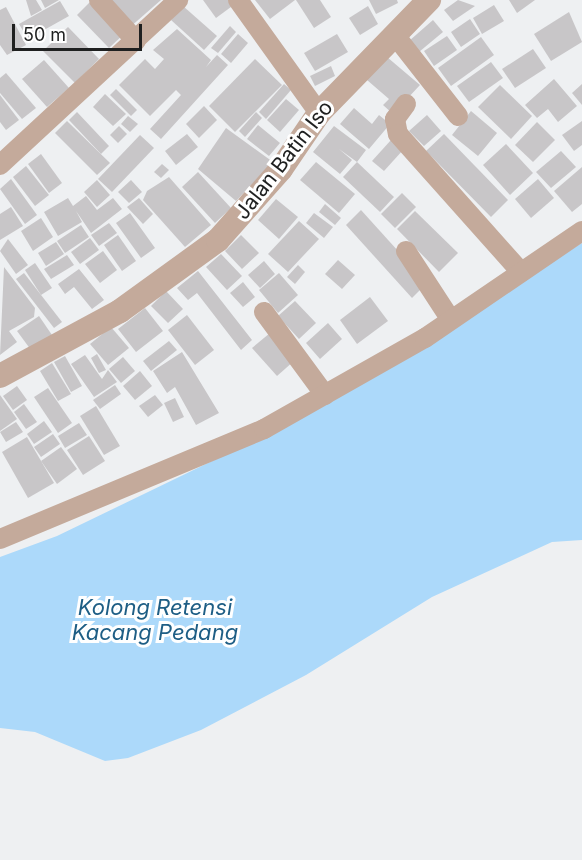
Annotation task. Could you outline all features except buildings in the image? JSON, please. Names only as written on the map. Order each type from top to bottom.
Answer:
[{"type":"street","points":[[99,0],[136,41]]},
{"type":"street","points":[[0,165],[178,0]]},
{"type":"street","points":[[238,0],[319,113]]},
{"type":"street","name":"Jalan Batin Iso","points":[[0,376],[120,311],[218,240],[274,178],[319,113],[429,0]]},
{"type":"street","points":[[394,34],[458,116]]},
{"type":"street","points":[[406,104],[396,119],[398,134],[521,272]]},
{"type":"street","points":[[0,539],[264,429],[451,320],[582,231]]},
{"type":"street","points":[[406,251],[451,320]]},
{"type":"street","points":[[264,312],[325,395]]},
{"type":"water","name":"Kolong Retensi Kacang Pedang","points":[[582,243],[582,540],[552,542],[432,597],[306,675],[201,730],[128,758],[105,761],[35,732],[0,728],[0,557],[57,536],[266,435]]}]
